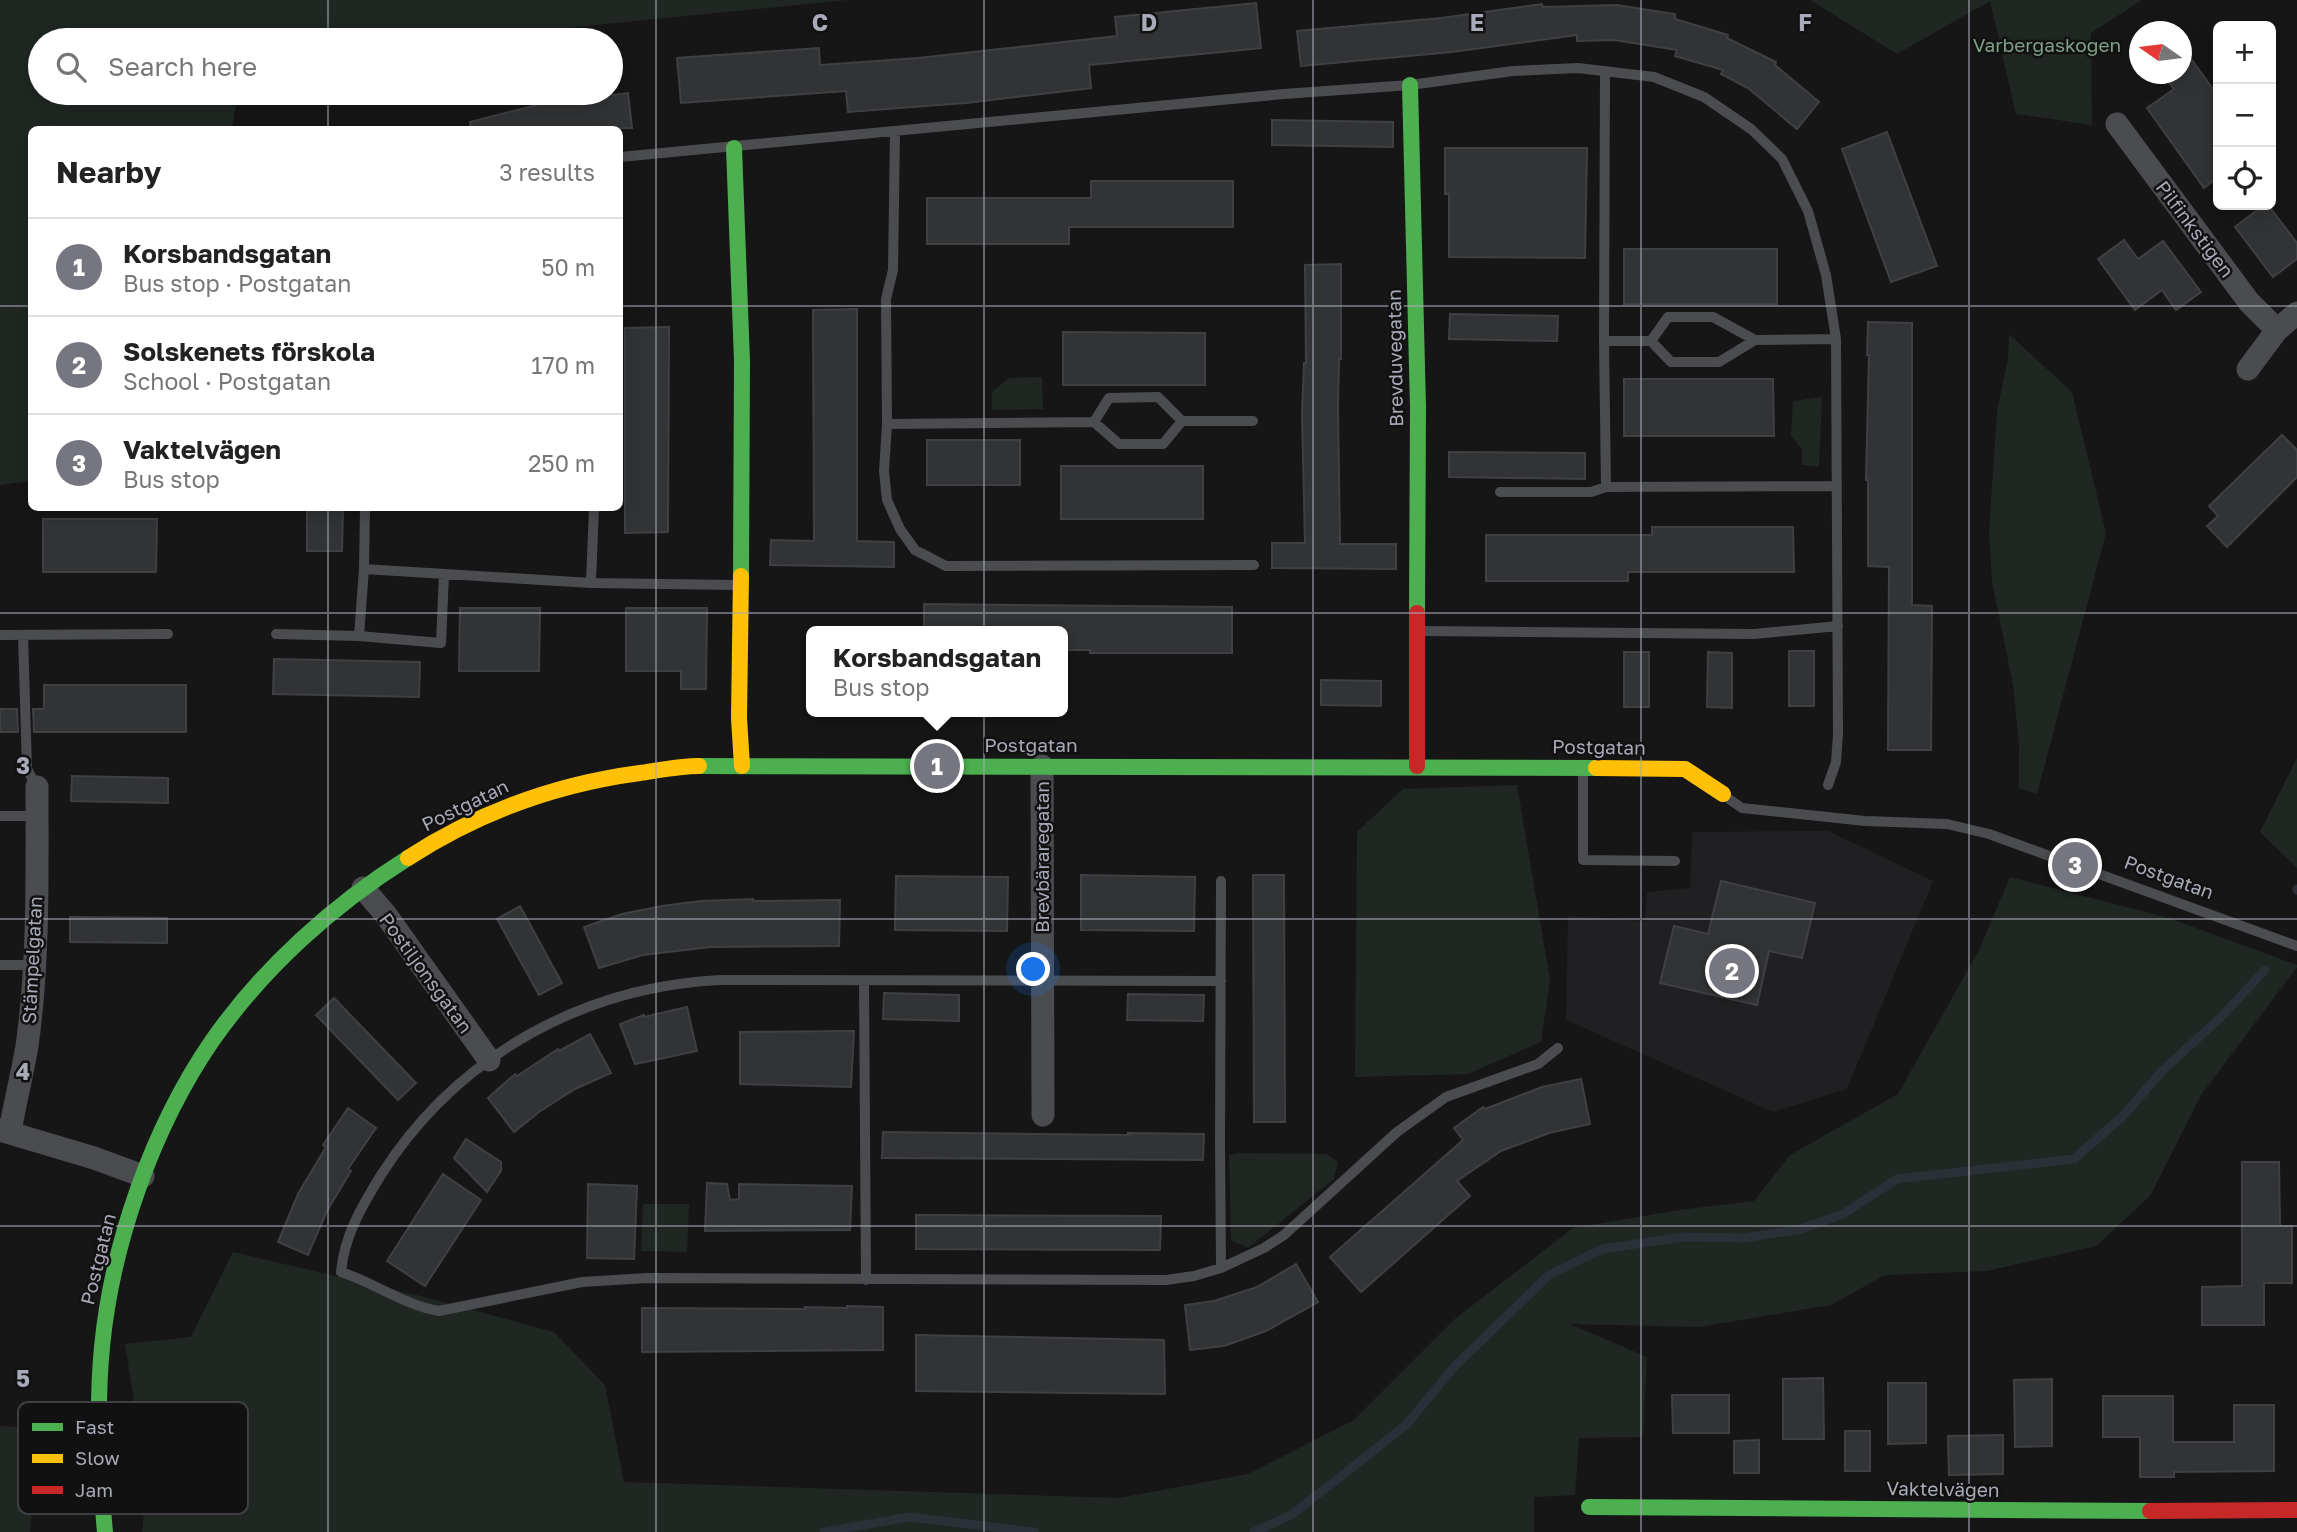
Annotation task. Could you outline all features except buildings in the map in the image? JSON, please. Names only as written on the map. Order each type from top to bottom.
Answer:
[{"type":"street","name":"Brevduvegatan","points":[[1410,85],[1417,356],[1417,766]]},
{"type":"street","name":"Pilfinkstigen","points":[[2117,124],[2249,302],[2277,330]]},
{"type":"street","points":[[734,148],[741,342],[741,766]]},
{"type":"street","points":[[2248,369],[2277,330],[2297,313]]},
{"type":"street","name":"Postgatan","points":[[97,1402],[105,1320],[114,1273],[144,1176],[177,1101],[206,1049],[291,948],[322,919],[408,856],[448,834],[536,795],[582,782],[689,766],[1417,766],[1685,769],[1723,794]]},
{"type":"street","name":"Brevbäraregatan","points":[[1042,766],[1042,1115]]},
{"type":"street","name":"Stämpelgatan","points":[[37,787],[34,965],[26,1047],[5,1130],[144,1176]]},
{"type":"street","name":"Postiljonsgatan","points":[[363,888],[386,915],[488,1060]]},
{"type":"street","name":"Vaktelvägen","points":[[1589,1507],[2297,1510]]},
{"type":"street","name":"Postgatan","points":[[103,1514],[105,1532]]},
{"type":"lane","points":[[623,157],[1284,94],[1410,85],[1513,71],[1578,68],[1654,77],[1704,97],[1751,129],[1782,159],[1808,211],[1826,275],[1836,340],[1838,626],[1838,734],[1836,762],[1828,785]]},
{"type":"lane","points":[[1605,71],[1606,487]]},
{"type":"lane","points":[[895,133],[893,270],[886,299],[887,424],[884,471],[887,500],[900,529],[915,550],[946,566],[1254,565]]},
{"type":"lane","points":[[1651,341],[1668,317],[1713,317],[1755,340],[1836,340]]},
{"type":"lane","points":[[1604,341],[1651,341],[1671,362],[1719,362],[1755,340]]},
{"type":"lane","points":[[1094,422],[1109,398],[1158,397],[1182,421],[1253,421]]},
{"type":"lane","points":[[887,424],[1094,422],[1119,444],[1163,444],[1182,421]]},
{"type":"lane","points":[[1500,492],[1591,492],[1606,487],[1837,486]]},
{"type":"lane","points":[[359,636],[365,511]]},
{"type":"lane","points":[[591,583],[594,511]]},
{"type":"lane","points":[[364,569],[591,583],[740,585]]},
{"type":"lane","points":[[276,634],[359,636],[441,643],[444,574]]},
{"type":"lane","points":[[1418,631],[1754,634],[1838,626]]},
{"type":"lane","points":[[0,635],[168,634]]},
{"type":"lane","points":[[23,635],[27,769],[37,787]]},
{"type":"lane","points":[[1583,768],[1583,860],[1675,860]]},
{"type":"lane","name":"Postgatan","points":[[1723,794],[1742,808],[1865,821],[1947,824],[1989,834],[2297,946]]},
{"type":"lane","points":[[0,816],[37,816]]},
{"type":"lane","points":[[1221,1268],[1222,881]]},
{"type":"lane","points":[[0,965],[34,965]]},
{"type":"lane","points":[[1221,981],[720,980],[657,988],[587,1007],[520,1038],[488,1060],[435,1107],[389,1162],[355,1220],[343,1249],[341,1272],[423,1308],[439,1311],[582,1282],[647,1278],[1166,1280],[1194,1276],[1243,1260],[1284,1235],[1397,1132],[1446,1097],[1538,1064],[1558,1048]]},
{"type":"lane","points":[[864,981],[866,1280]]},
{"type":"shaded area","points":[[1828,831],[1933,881],[1847,1089],[1773,1112],[1566,1020],[1568,916],[1645,921],[1647,892],[1690,888],[1692,832]]},
{"type":"green space","points":[[0,0],[848,0],[566,28],[28,28],[28,105],[236,105],[232,126],[28,126],[28,481],[0,485]]},
{"type":"green space","name":"Varbergaskogen","points":[[1810,0],[2142,0],[2091,33],[2092,125],[2016,114],[1990,1],[1897,54]]},
{"type":"green space","points":[[2009,334],[2072,392],[2106,533],[2037,794],[2019,788],[2019,745],[2013,685],[1992,581],[1989,532],[1997,411],[2008,359]]},
{"type":"green space","points":[[1042,377],[1043,409],[992,410],[992,392],[1009,378]]},
{"type":"green space","points":[[1822,397],[1819,467],[1802,465],[1802,449],[1791,436],[1793,401]]},
{"type":"green space","points":[[2297,758],[2297,868],[2260,832]]},
{"type":"green space","points":[[1517,785],[1550,980],[1541,1042],[1468,1074],[1355,1077],[1357,832],[1403,789]]},
{"type":"green space","points":[[2010,877],[2169,918],[2297,967],[2201,1095],[2150,1196],[2096,1246],[1987,1271],[1885,1275],[1831,1305],[1699,1327],[1570,1324],[1647,1357],[1643,1437],[1579,1438],[1575,1495],[1534,1497],[1534,1532],[142,1532],[144,1514],[248,1514],[248,1402],[134,1402],[125,1344],[191,1337],[233,1252],[425,1297],[554,1332],[605,1385],[624,1482],[1119,1498],[1248,1474],[1354,1420],[1456,1318],[1573,1228],[1679,1210],[1754,1201],[1790,1155],[1898,1094],[1979,950]]},
{"type":"green space","points":[[1327,1154],[1338,1162],[1334,1179],[1248,1248],[1231,1240],[1229,1155]]},
{"type":"green space","points":[[643,1204],[689,1204],[687,1252],[641,1251]]},
{"type":"green space","points":[[0,1426],[18,1427],[18,1514],[32,1514],[30,1532],[0,1532]]},
{"type":"waterway","points":[[1254,1532],[1293,1514],[1407,1424],[1454,1367],[1549,1275],[1602,1249],[1683,1237],[1744,1238],[1801,1229],[1843,1214],[1897,1179],[2074,1159],[2123,1116],[2162,1071],[2219,1019],[2265,970]]},
{"type":"waterway","points":[[824,1532],[909,1517],[1035,1532]]},
{"type":"traffic: fast","points":[[1410,85],[1418,407],[1417,613]]},
{"type":"traffic: fast","points":[[734,148],[742,361],[741,576]]},
{"type":"traffic: fast","points":[[699,766],[1596,768]]},
{"type":"traffic: fast","points":[[99,1402],[102,1347],[115,1267],[139,1187],[171,1110],[212,1041],[277,963],[326,917],[408,858]]},
{"type":"traffic: fast","points":[[1589,1507],[2150,1511]]},
{"type":"traffic: fast","points":[[103,1514],[105,1532]]},
{"type":"traffic: slow","points":[[741,576],[739,718],[742,766]]},
{"type":"traffic: slow","points":[[408,858],[463,827],[520,802],[579,784],[670,768],[699,766]]},
{"type":"traffic: slow","points":[[1596,768],[1685,769],[1723,794]]},
{"type":"traffic: jam","points":[[1417,613],[1417,766]]},
{"type":"traffic: jam","points":[[2150,1511],[2297,1510]]},
{"type":"place","name":"Korsbandsgatan","points":[[937,766]]},
{"type":"place","name":"Vaktelvägen","points":[[2075,865]]},
{"type":"place","name":"Solskenets förskola","points":[[1732,971]]}]
